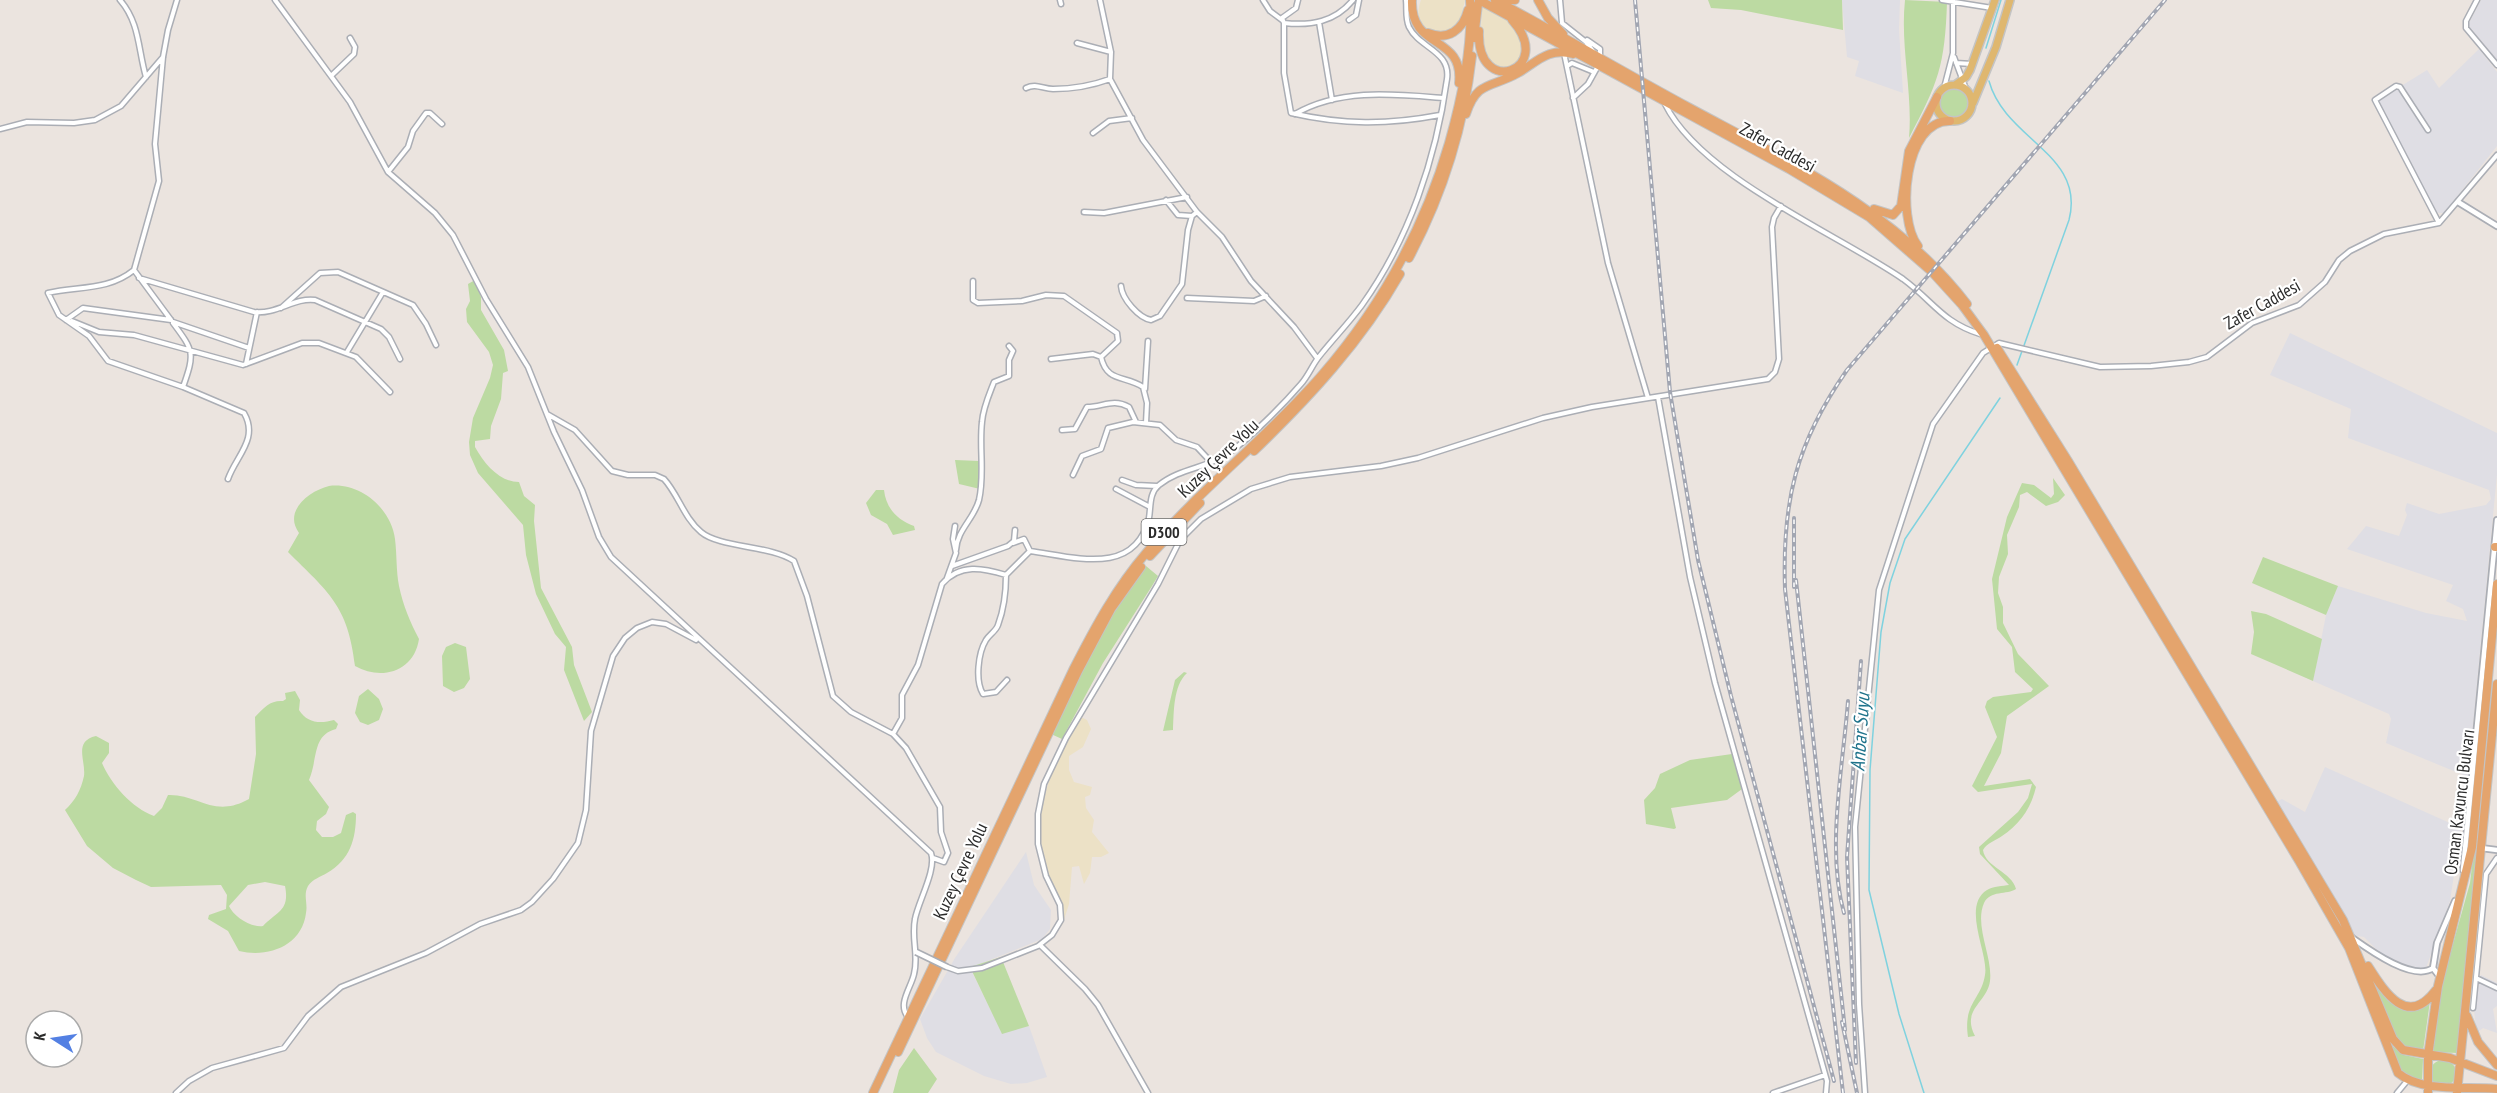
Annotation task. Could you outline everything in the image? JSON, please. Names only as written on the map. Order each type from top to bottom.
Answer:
[{"type":"highway","points":[[1412,0],[1412,11],[1418,29],[1448,50],[1458,67],[1457,94],[1445,154]]},
{"type":"highway","points":[[1419,0],[1416,14],[1421,26],[1428,33],[1440,36],[1450,35],[1461,27],[1477,1]]},
{"type":"highway","points":[[1497,0],[1515,0]]},
{"type":"highway","name":"Zafer Caddesi","points":[[1497,0],[1582,44],[1597,63],[1869,217],[1932,272],[1962,305],[1993,346]]},
{"type":"highway","points":[[1538,0],[1555,27],[1582,44]]},
{"type":"highway","points":[[1477,1],[1480,56],[1490,68],[1500,71],[1518,67],[1526,56],[1525,41],[1510,17]]},
{"type":"highway","name":"Kuzey Çevre Yolu","points":[[873,1093],[1074,668],[1107,606],[1162,535],[1300,399],[1349,341],[1406,253],[1433,191],[1445,154],[1465,69],[1477,1]]},
{"type":"highway","name":"Kuzey Çevre Yolu","points":[[879,1093],[1078,671],[1112,609],[1166,538],[1305,402],[1353,346],[1401,273],[1439,192],[1451,157],[1466,95],[1477,1]]},
{"type":"highway","name":"Zafer Caddesi","points":[[1477,1],[1844,194],[1872,211],[1922,255],[1959,294],[2018,386]]},
{"type":"highway","points":[[1439,192],[1469,105],[1477,92],[1489,83],[1519,72],[1542,56],[1564,52],[1584,57]]},
{"type":"highway","points":[[1844,194],[1881,212],[1896,213],[1901,207],[1906,157],[1937,97]]},
{"type":"highway","points":[[1922,255],[1908,229],[1906,219],[1911,162],[1925,131],[1936,122],[1950,121]]},
{"type":"highway","points":[[2018,386],[2351,937],[2393,1039],[2403,1050],[2460,1061],[2497,1076]]},
{"type":"highway","points":[[2018,386],[2343,938],[2393,1063],[2409,1082],[2426,1091],[2497,1089]]},
{"type":"highway","name":"Osman Kavuncu Bulvarı","points":[[2426,1091],[2428,1056],[2438,986],[2472,847],[2472,820],[2479,746],[2497,584]]},
{"type":"highway","name":"Osman Kavuncu Bulvarı","points":[[2457,1091],[2469,1009],[2481,848],[2497,684]]},
{"type":"highway","points":[[2354,945],[2386,995],[2396,1003],[2408,1006],[2419,1004],[2428,998],[2438,986]]},
{"type":"highway","points":[[2469,1009],[2478,1042],[2497,1065]]},
{"type":"main road","points":[[1995,0],[1973,64],[1959,83],[1944,88],[1937,97],[1938,112],[1950,121],[1964,118],[1972,106],[1996,47],[2010,0]]},
{"type":"main road","points":[[1959,83],[1971,97],[1972,106]]},
{"type":"street","points":[[120,0],[127,8],[139,37],[146,77]]},
{"type":"street","points":[[177,0],[163,57],[155,144],[159,181],[134,270],[118,281],[99,287],[48,293],[56,311],[89,336],[108,361],[183,387],[239,410],[246,417],[248,443],[228,479]]},
{"type":"street","points":[[275,0],[332,75],[388,172],[435,213],[453,235],[486,299],[528,367],[547,414],[582,490],[604,548],[705,645],[733,667],[836,767],[919,840],[933,858],[943,862],[948,856],[941,832],[941,811],[906,748],[893,734],[850,712],[833,696],[807,596],[794,561],[745,544],[707,536],[689,518],[664,479],[655,475],[627,475],[612,471],[575,430],[547,414]]},
{"type":"street","points":[[1100,0],[1111,52],[1110,80],[1143,140],[1197,212],[1216,230],[1246,274],[1317,358]]},
{"type":"street","points":[[1263,0],[1270,11],[1283,21],[1319,22],[1337,16],[1353,0]]},
{"type":"street","points":[[1298,0],[1296,8],[1283,21],[1284,73],[1291,113],[1332,122],[1379,123],[1440,115]]},
{"type":"street","points":[[1348,20],[1356,15],[1359,0]]},
{"type":"street","points":[[1030,551],[1089,558],[1117,557],[1129,551],[1140,539],[1151,496],[1157,486],[1232,451],[1293,392],[1317,358],[1362,305],[1395,250],[1425,180],[1448,78],[1445,63],[1438,53],[1411,30],[1407,19],[1406,0]]},
{"type":"street","points":[[1560,0],[1562,23],[1582,44]]},
{"type":"street","points":[[1942,0],[1992,8]]},
{"type":"street","points":[[2477,0],[2466,19],[2466,28],[2497,65]]},
{"type":"street","points":[[1953,1],[1953,53],[1959,83]]},
{"type":"street","points":[[1319,22],[1332,100]]},
{"type":"street","points":[[332,75],[354,54],[355,47],[350,38]]},
{"type":"street","points":[[1077,43],[1111,52]]},
{"type":"street","points":[[1564,52],[1608,263],[1648,398]]},
{"type":"street","points":[[1944,88],[1953,53]]},
{"type":"street","points":[[0,129],[27,122],[74,123],[95,120],[121,106],[163,57]]},
{"type":"street","points":[[1955,62],[1964,66],[1973,64]]},
{"type":"street","points":[[1566,66],[1572,63],[1597,63],[1588,84],[1573,98]]},
{"type":"street","points":[[1026,88],[1035,85],[1052,89],[1082,88],[1110,80]]},
{"type":"street","points":[[2428,130],[2400,87],[2397,86],[2375,100],[2439,223],[2497,155]]},
{"type":"street","points":[[1295,114],[1313,104],[1385,93],[1443,98]]},
{"type":"street","points":[[1662,99],[1675,122],[1713,158],[1781,206],[1903,279],[1951,322],[1984,335]]},
{"type":"street","points":[[388,172],[408,147],[412,131],[426,113],[430,113],[442,124]]},
{"type":"street","points":[[1093,133],[1109,121],[1132,118]]},
{"type":"street","points":[[1084,212],[1104,213],[1187,196]]},
{"type":"street","points":[[1166,200],[1178,215],[1192,216],[1197,212]]},
{"type":"street","points":[[2458,202],[2497,226]]},
{"type":"street","points":[[916,952],[958,971],[982,968],[1040,945],[1052,936],[1061,920],[1060,905],[1046,876],[1038,844],[1038,814],[1044,784],[1066,738],[1158,584],[1180,540],[1201,519],[1251,489],[1279,480],[1418,458],[1543,418],[1592,406],[1764,381],[1775,372],[1779,358],[1772,227],[1781,206]]},
{"type":"street","points":[[1121,286],[1124,298],[1144,319],[1153,320],[1160,316],[1184,280],[1192,216]]},
{"type":"street","name":"Zafer Caddesi","points":[[1993,346],[2018,347],[2100,368],[2151,366],[2198,360],[2207,357],[2252,323],[2299,305],[2325,282],[2340,260],[2350,251],[2385,234],[2439,223]]},
{"type":"street","points":[[65,320],[82,308],[171,320],[134,270]]},
{"type":"street","points":[[280,309],[298,291],[326,271],[342,273],[415,307],[436,345]]},
{"type":"street","points":[[139,278],[257,312],[280,309],[303,300],[313,299],[385,332],[400,359]]},
{"type":"street","points":[[973,281],[973,300],[978,303],[1022,301],[1046,295],[1064,296],[1118,334],[1118,341],[1101,357]]},
{"type":"street","points":[[347,352],[382,292]]},
{"type":"street","points":[[1187,298],[1254,301],[1266,296]]},
{"type":"street","points":[[246,365],[257,312]]},
{"type":"street","points":[[65,320],[99,332],[134,335],[246,365],[306,342],[322,344],[347,352],[359,360],[390,392]]},
{"type":"street","points":[[183,387],[192,357],[191,349],[172,322],[249,348]]},
{"type":"street","points":[[1146,423],[1148,403],[1144,389],[1148,341]]},
{"type":"street","points":[[893,734],[902,718],[902,695],[916,670],[940,589],[952,566],[960,533],[978,503],[982,482],[983,416],[994,382],[1009,376],[1009,360],[1013,351],[1009,346]]},
{"type":"street","points":[[1865,1093],[1859,1004],[1855,847],[1879,590],[1927,437],[1977,361],[1993,346]]},
{"type":"street","points":[[1051,359],[1093,354],[1101,357],[1108,374],[1140,385],[1144,389]]},
{"type":"street","points":[[1658,397],[1690,577],[1713,673],[1825,1076],[1826,1093]]},
{"type":"street","points":[[1062,430],[1074,429],[1087,407],[1098,407],[1110,402],[1129,407],[1136,422]]},
{"type":"street","points":[[1073,475],[1082,456],[1101,449],[1108,428],[1136,422],[1160,425],[1176,440],[1197,447],[1211,462]]},
{"type":"street","points":[[1122,480],[1136,485],[1157,486]]},
{"type":"street","points":[[1116,489],[1150,507]]},
{"type":"street","points":[[2479,746],[2497,520]]},
{"type":"street","points":[[955,526],[953,539],[956,550]]},
{"type":"street","points":[[1013,543],[1015,530]]},
{"type":"street","points":[[952,566],[1024,539],[1030,551]]},
{"type":"street","points":[[1007,680],[993,693],[986,695],[981,692],[980,662],[986,640],[997,628],[1006,592],[1006,575],[1030,551]]},
{"type":"street","points":[[947,579],[974,567],[1006,575]]},
{"type":"street","points":[[176,1093],[189,1081],[212,1068],[284,1048],[308,1016],[341,987],[426,953],[480,924],[521,910],[532,902],[553,879],[578,843],[586,810],[591,731],[613,656],[625,638],[637,628],[652,622],[680,630],[705,645]]},
{"type":"street","points":[[2440,977],[2433,968],[2437,943],[2459,887],[2472,820]]},
{"type":"street","points":[[2472,847],[2497,850]]},
{"type":"street","points":[[908,1018],[903,1005],[915,974],[916,952],[912,940],[915,917],[933,858]]},
{"type":"street","points":[[2469,1009],[2476,978],[2486,874],[2497,858]]},
{"type":"street","points":[[2351,937],[2376,955],[2415,971],[2425,972],[2433,968]]},
{"type":"street","points":[[1040,945],[1098,1005],[1148,1093]]},
{"type":"street","points":[[2476,978],[2497,987]]},
{"type":"street","points":[[1773,1093],[1825,1076]]},
{"type":"street","points":[[2397,1093],[2409,1082]]},
{"type":"shaded area","points":[[1842,0],[1900,0],[1899,30],[1903,93],[1855,76],[1859,61],[1847,57]]},
{"type":"shaded area","points":[[2481,0],[2497,0],[2497,60],[2468,25]]},
{"type":"shaded area","points":[[2479,49],[2497,72],[2497,146],[2444,213],[2439,213],[2427,197],[2377,101],[2427,70],[2439,88]]},
{"type":"shaded area","points":[[2290,333],[2497,433],[2497,474],[2468,777],[2386,743],[2391,719],[2389,714],[2313,681],[2326,615],[2338,586],[2426,613],[2467,621],[2463,609],[2446,601],[2453,585],[2347,549],[2366,526],[2399,536],[2407,515],[2405,510],[2407,503],[2439,514],[2486,505],[2491,499],[2489,490],[2348,438],[2351,409],[2270,375]]},
{"type":"shaded area","points":[[2325,767],[2461,828],[2450,901],[2426,968],[2420,970],[2405,965],[2381,954],[2364,937],[2352,935],[2274,803],[2282,799],[2305,812]]},
{"type":"shaded area","points":[[1026,852],[1034,885],[1051,910],[1050,929],[1042,939],[970,968],[1002,1033],[1029,1026],[1047,1077],[1027,1083],[1011,1084],[984,1076],[936,1052],[927,1038],[920,1019],[955,958]]},
{"type":"shaded area","points":[[2481,975],[2497,983],[2497,1006],[2493,1009],[2497,1033],[2483,1028],[2478,1032],[2476,1028],[2474,1010]]},
{"type":"green space","points":[[1708,0],[1842,0],[1843,30],[1741,10],[1711,8]]},
{"type":"green space","points":[[1905,0],[1947,2],[1942,59],[1927,103],[1909,138],[1910,121],[1904,35]]},
{"type":"green space","points":[[1954,88],[1965,92],[1969,103],[1965,114],[1954,118],[1943,114],[1939,103],[1943,92]]},
{"type":"green space","points":[[475,280],[481,297],[481,310],[504,350],[508,371],[503,373],[501,399],[491,426],[490,439],[475,441],[475,447],[483,460],[499,476],[519,482],[524,496],[535,505],[534,521],[541,588],[572,647],[574,665],[592,712],[584,721],[564,670],[566,647],[555,634],[536,594],[526,555],[523,525],[478,473],[470,455],[469,442],[473,418],[493,365],[489,352],[467,322],[466,309],[470,301],[468,284]]},
{"type":"green space","points":[[955,460],[979,461],[980,489],[959,484]]},
{"type":"green space","points":[[2053,478],[2065,495],[2058,502],[2046,506],[2027,492],[2020,495],[2019,507],[2007,535],[2008,554],[1999,577],[1998,593],[2003,607],[2003,623],[2018,654],[2049,686],[2007,716],[2001,753],[1984,786],[2030,779],[2036,787],[2028,809],[2019,821],[1983,850],[1988,861],[2014,883],[2016,889],[1994,894],[1984,903],[1981,922],[1989,962],[1990,981],[1971,1019],[1975,1036],[1968,1037],[1968,1016],[1985,975],[1976,907],[1980,897],[1987,890],[2009,885],[1980,854],[1979,847],[2018,812],[2028,798],[2032,784],[1978,792],[1972,786],[1997,737],[1985,707],[1987,701],[1993,697],[2031,692],[2033,689],[2015,672],[2012,647],[1997,629],[1992,579],[2007,517],[2022,483],[2034,485],[2051,498],[2054,494]]},
{"type":"green space","points":[[329,486],[352,488],[372,499],[381,508],[392,528],[401,593],[419,639],[411,659],[395,670],[375,673],[355,666],[347,628],[334,601],[288,552],[299,533],[294,517],[300,503],[314,492]]},
{"type":"green space","points":[[876,490],[884,490],[893,512],[914,526],[915,530],[893,535],[887,524],[871,515],[866,503]]},
{"type":"green space","points":[[2263,557],[2338,586],[2326,615],[2252,583]]},
{"type":"green space","points":[[1146,566],[1158,576],[1103,663],[1062,739],[1051,734],[1107,623]]},
{"type":"green space","points":[[2251,611],[2266,614],[2322,639],[2313,681],[2251,654],[2254,632]]},
{"type":"green space","points":[[455,643],[466,647],[470,679],[464,688],[454,692],[443,686],[442,656],[446,647]]},
{"type":"green space","points":[[1184,672],[1187,673],[1182,678],[1175,700],[1173,730],[1163,731],[1175,680]]},
{"type":"green space","points":[[368,689],[379,699],[383,709],[379,720],[368,725],[360,722],[355,713],[359,696]]},
{"type":"green space","points":[[295,691],[300,700],[299,710],[306,718],[319,722],[334,720],[338,724],[336,729],[328,732],[319,742],[309,780],[329,807],[326,814],[317,821],[316,830],[322,837],[333,837],[341,833],[346,815],[353,812],[356,814],[355,832],[350,848],[341,862],[308,886],[306,913],[298,934],[282,947],[272,951],[250,953],[239,951],[228,931],[208,919],[209,915],[226,909],[227,895],[221,885],[151,887],[136,880],[113,868],[87,846],[65,810],[75,799],[83,781],[82,752],[85,742],[96,736],[109,743],[109,753],[102,763],[111,779],[130,801],[154,816],[162,808],[168,795],[224,807],[249,799],[256,754],[255,717],[268,705],[286,699],[285,693]],"holes":[[[265,882],[285,886],[284,906],[263,926],[243,921],[234,914],[229,906],[248,885]]]},
{"type":"green space","points":[[1732,754],[1742,789],[1727,800],[1671,808],[1676,828],[1674,829],[1646,824],[1644,800],[1655,788],[1660,774],[1690,760]]},
{"type":"green space","points":[[2483,772],[2485,772],[2458,1053],[2432,1052],[2441,987],[2470,883]]},
{"type":"green space","points":[[1001,957],[1029,1026],[1002,1034],[970,967]]},
{"type":"green space","points":[[2372,978],[2384,996],[2395,1005],[2402,1007],[2430,1001],[2423,1051],[2407,1049],[2398,1042]]},
{"type":"green space","points":[[2389,1043],[2404,1055],[2423,1059],[2422,1082],[2402,1075]]},
{"type":"green space","points":[[914,1048],[937,1079],[928,1093],[893,1093],[899,1070]]},
{"type":"green space","points":[[2443,1060],[2452,1064],[2456,1073],[2452,1082],[2443,1086],[2434,1082],[2430,1073],[2434,1064]]},
{"type":"sand","points":[[1421,0],[1465,0],[1459,26],[1439,35],[1428,29],[1419,18]]},
{"type":"sand","points":[[1482,7],[1510,21],[1524,46],[1516,66],[1495,68],[1480,48]]},
{"type":"sand","points":[[1079,716],[1087,720],[1091,729],[1083,747],[1069,756],[1069,770],[1074,782],[1092,787],[1090,795],[1085,797],[1086,808],[1094,820],[1092,832],[1109,853],[1101,857],[1092,857],[1090,873],[1084,884],[1079,866],[1072,867],[1069,904],[1062,926],[1058,902],[1044,864],[1040,844],[1040,825],[1042,806],[1053,770]]},
{"type":"waterway","points":[[1986,48],[2001,0]]},
{"type":"waterway","points":[[1989,81],[1998,101],[2011,118],[2055,163],[2066,179],[2071,197],[2069,220],[2017,365]]},
{"type":"waterway","name":"Anbar Suyu","points":[[1924,1093],[1899,1014],[1869,890],[1870,770],[1881,632],[1890,583],[1905,539],[2000,398]]},
{"type":"railway","points":[[1635,0],[1670,392],[1698,560],[1731,696],[1834,1081]]},
{"type":"railway","points":[[1843,1093],[1785,589],[1786,528],[1796,474],[1815,423],[1847,370],[2165,0]]},
{"type":"railway","points":[[1794,518],[1794,587]]},
{"type":"railway","points":[[1796,580],[1845,1030]]},
{"type":"railway","points":[[1856,1063],[1847,857],[1861,661]]},
{"type":"railway","points":[[1844,913],[1836,862],[1836,835],[1848,701]]},
{"type":"railway","points":[[1842,1022],[1857,1093]]}]
